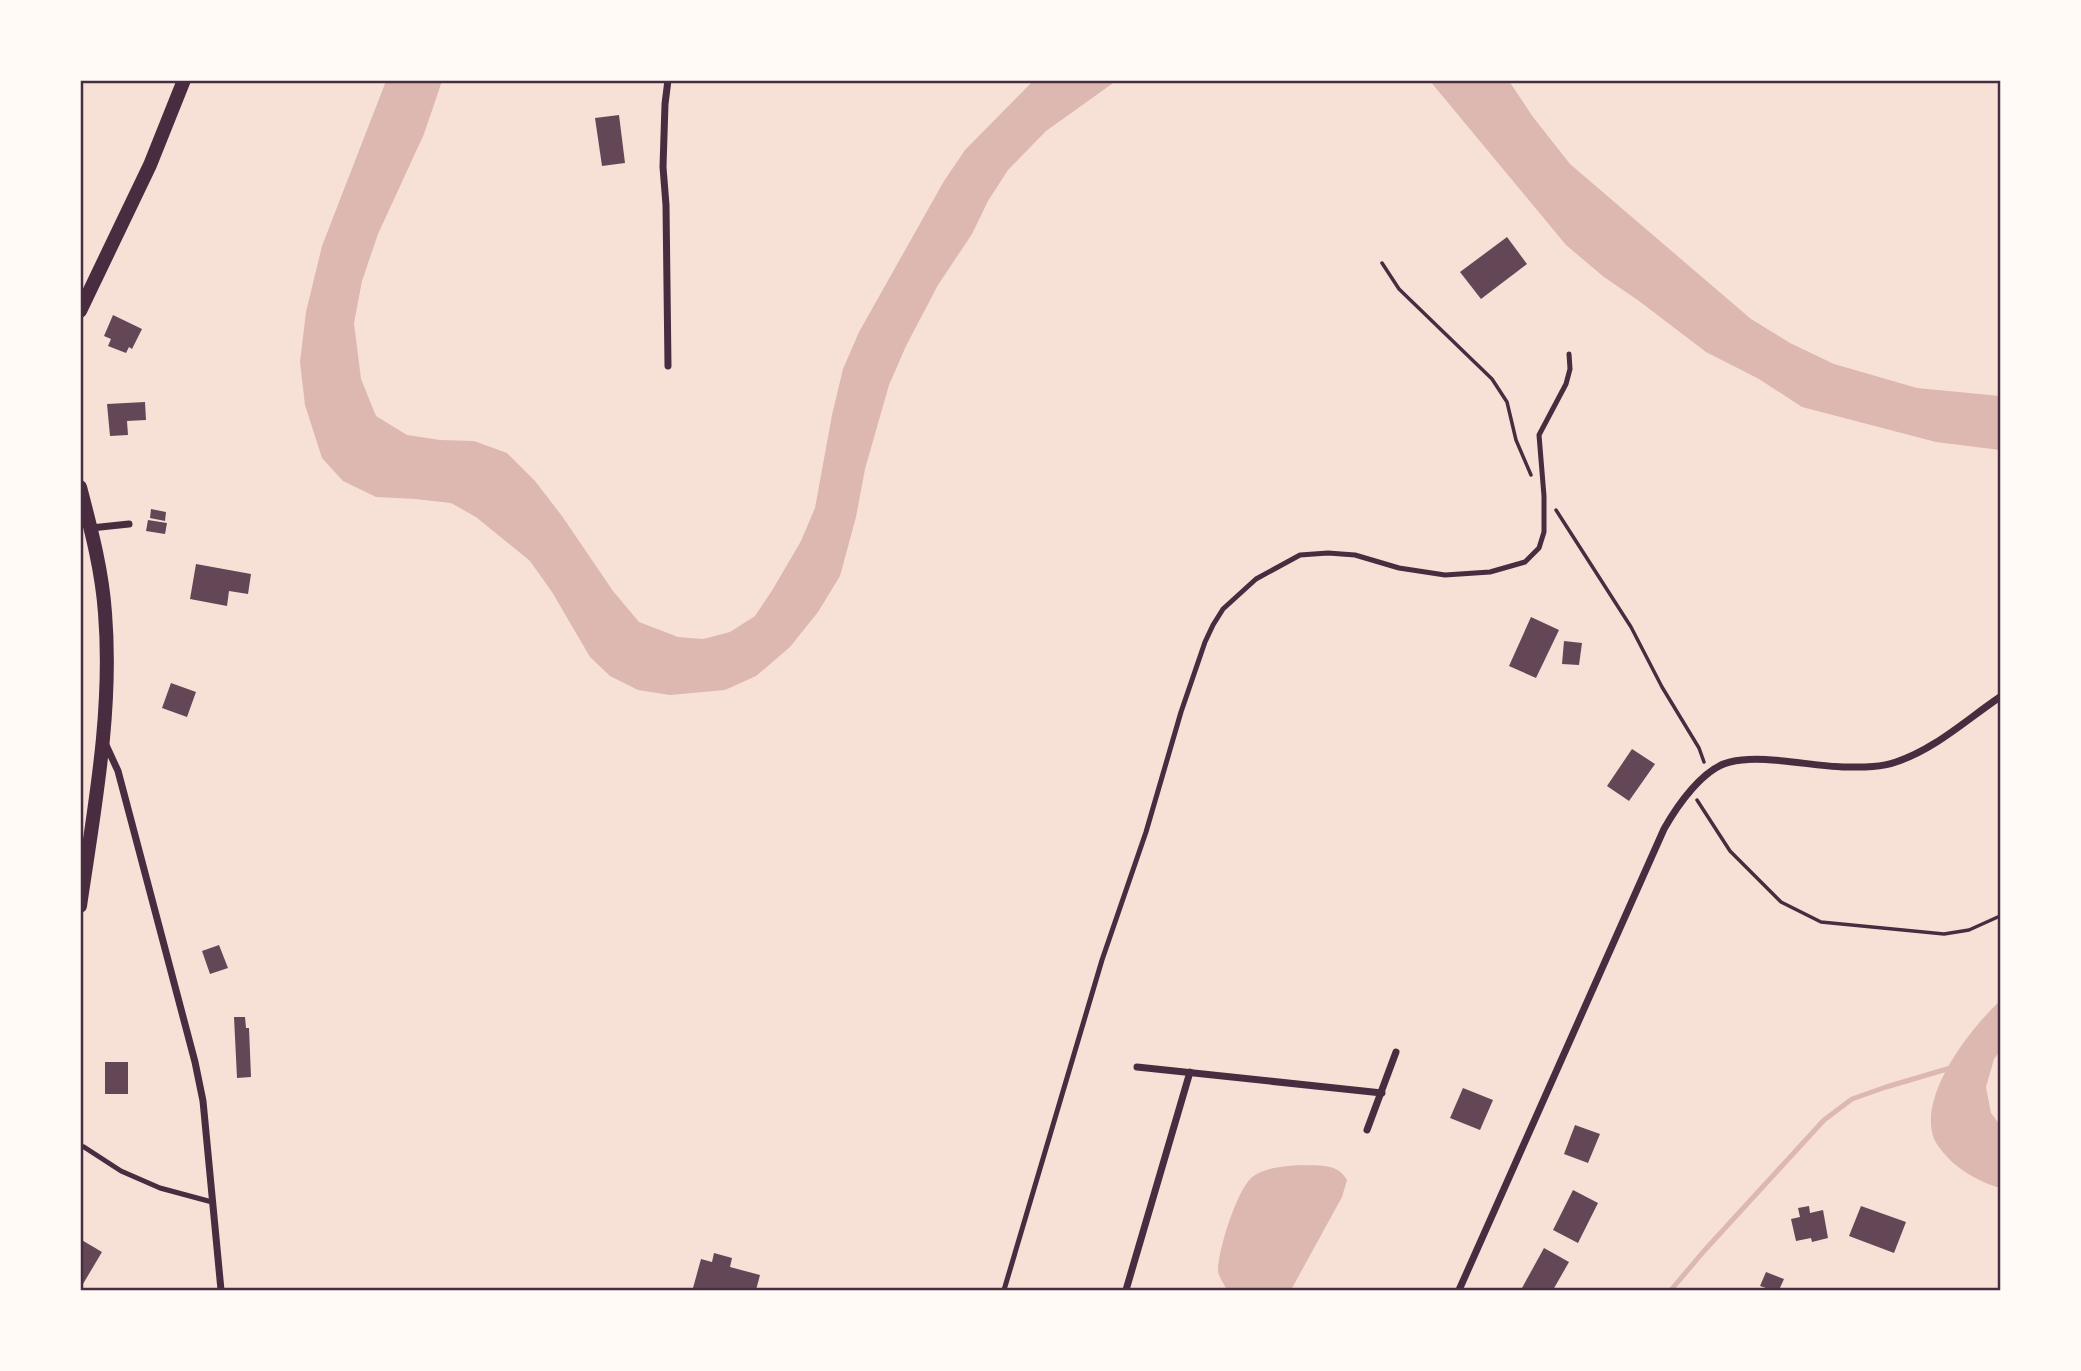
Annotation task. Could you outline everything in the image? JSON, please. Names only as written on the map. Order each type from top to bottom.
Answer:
[{"type":"main road","points":[[80,311],[150,165],[184,80]]},
{"type":"main road","points":[[80,487],[98,560],[107,650],[103,738],[80,906]]},
{"type":"street","points":[[667,80],[663,167],[667,217],[668,366]]},
{"type":"street","points":[[91,528],[129,524]]},
{"type":"street","points":[[1459,1290],[1664,829],[1675,808],[1690,790],[1708,774],[1729,762],[1757,760],[1863,768],[1896,762],[1941,739],[2000,697]]},
{"type":"street","points":[[103,738],[117,771],[195,1062],[203,1101],[220,1290]]},
{"type":"street","points":[[1367,1130],[1396,1052]]},
{"type":"street","points":[[1137,1067],[1382,1093]]},
{"type":"street","points":[[1126,1290],[1190,1072]]},
{"type":"lane","points":[[1004,1290],[1102,960],[1146,832],[1181,712],[1213,625],[1223,609],[1256,579],[1300,555],[1355,555],[1399,568],[1445,575],[1490,572],[1525,562],[1539,548],[1544,533],[1539,435],[1566,384],[1570,369],[1569,354]]},
{"type":"lane","points":[[82,1147],[121,1171],[160,1188],[212,1202]]},
{"type":"path","points":[[1690,790],[1730,851],[1782,902],[1821,922],[1944,934],[1969,930],[2000,916]]},
{"type":"shaded area","points":[[386,81],[442,81],[424,134],[378,234],[362,281],[354,323],[361,379],[376,416],[407,435],[474,441],[507,453],[535,481],[613,591],[639,622],[678,637],[703,639],[730,632],[755,616],[801,541],[815,508],[843,369],[859,332],[944,181],[965,150],[1033,81],[1116,81],[1046,131],[1008,170],[988,201],[972,234],[938,285],[889,385],[865,469],[856,517],[840,576],[818,612],[790,647],[756,676],[725,690],[670,695],[638,690],[610,676],[590,657],[552,592],[530,561],[476,517],[451,503],[376,497],[343,481],[322,458],[305,405],[300,362],[306,312],[322,246]]},
{"type":"shaded area","points":[[1430,81],[1509,81],[1570,164],[1751,319],[1790,343],[1834,364],[1917,388],[2000,396],[2000,450],[1936,442],[1802,407],[1759,379],[1706,352],[1604,277],[1566,245]]},
{"type":"shaded area","points":[[2000,1001],[2000,1051],[1994,1059],[1986,1087],[1991,1113],[2000,1125],[2000,1188],[1973,1176],[1949,1159],[1935,1140],[1931,1115],[1935,1097],[1952,1060],[1976,1027]]},
{"type":"shaded area","points":[[1298,1165],[1332,1168],[1343,1174],[1347,1180],[1342,1197],[1291,1290],[1227,1290],[1218,1271],[1221,1250],[1229,1222],[1245,1185],[1262,1172]]},
{"type":"building","points":[[619,115],[625,163],[602,166],[595,118]]},
{"type":"building","points":[[1507,237],[1527,264],[1481,299],[1460,272]]},
{"type":"building","points":[[113,315],[142,329],[132,349],[129,347],[126,353],[108,346],[111,339],[104,336]]},
{"type":"building","points":[[145,402],[146,420],[127,421],[128,435],[110,436],[107,404]]},
{"type":"building","points":[[151,509],[166,512],[165,521],[150,518]]},
{"type":"building","points":[[148,520],[167,523],[165,534],[146,531]]},
{"type":"building","points":[[196,564],[251,574],[248,594],[229,591],[227,606],[190,599]]},
{"type":"building","points":[[1531,617],[1559,630],[1536,678],[1509,666]]},
{"type":"building","points":[[1564,641],[1582,643],[1579,665],[1562,664]]},
{"type":"building","points":[[171,683],[196,692],[187,717],[162,708]]},
{"type":"building","points":[[1632,749],[1655,764],[1629,801],[1607,786]]},
{"type":"building","points":[[219,945],[228,968],[210,974],[202,951]]},
{"type":"building","points":[[234,1017],[245,1017],[246,1028],[249,1028],[251,1077],[237,1078]]},
{"type":"building","points":[[105,1062],[128,1062],[128,1094],[105,1094]]},
{"type":"building","points":[[1463,1088],[1493,1100],[1480,1130],[1450,1118]]},
{"type":"building","points":[[1575,1125],[1600,1134],[1588,1163],[1564,1154]]},
{"type":"building","points":[[1573,1190],[1598,1203],[1578,1243],[1553,1230]]},
{"type":"building","points":[[1809,1206],[1810,1213],[1823,1210],[1828,1238],[1812,1242],[1811,1238],[1796,1241],[1791,1219],[1800,1217],[1798,1208]]},
{"type":"building","points":[[1861,1206],[1906,1222],[1894,1253],[1849,1236]]},
{"type":"building","points":[[80,1239],[102,1252],[80,1289]]},
{"type":"building","points":[[1544,1248],[1569,1262],[1553,1290],[1522,1288]]},
{"type":"building","points":[[714,1253],[732,1258],[730,1267],[760,1275],[756,1290],[693,1288],[701,1259],[712,1262]]},
{"type":"building","points":[[1766,1272],[1784,1279],[1779,1290],[1760,1286]]},
{"type":"waterway","points":[[1671,1290],[1824,1120],[1852,1099],[1954,1067]]}]
